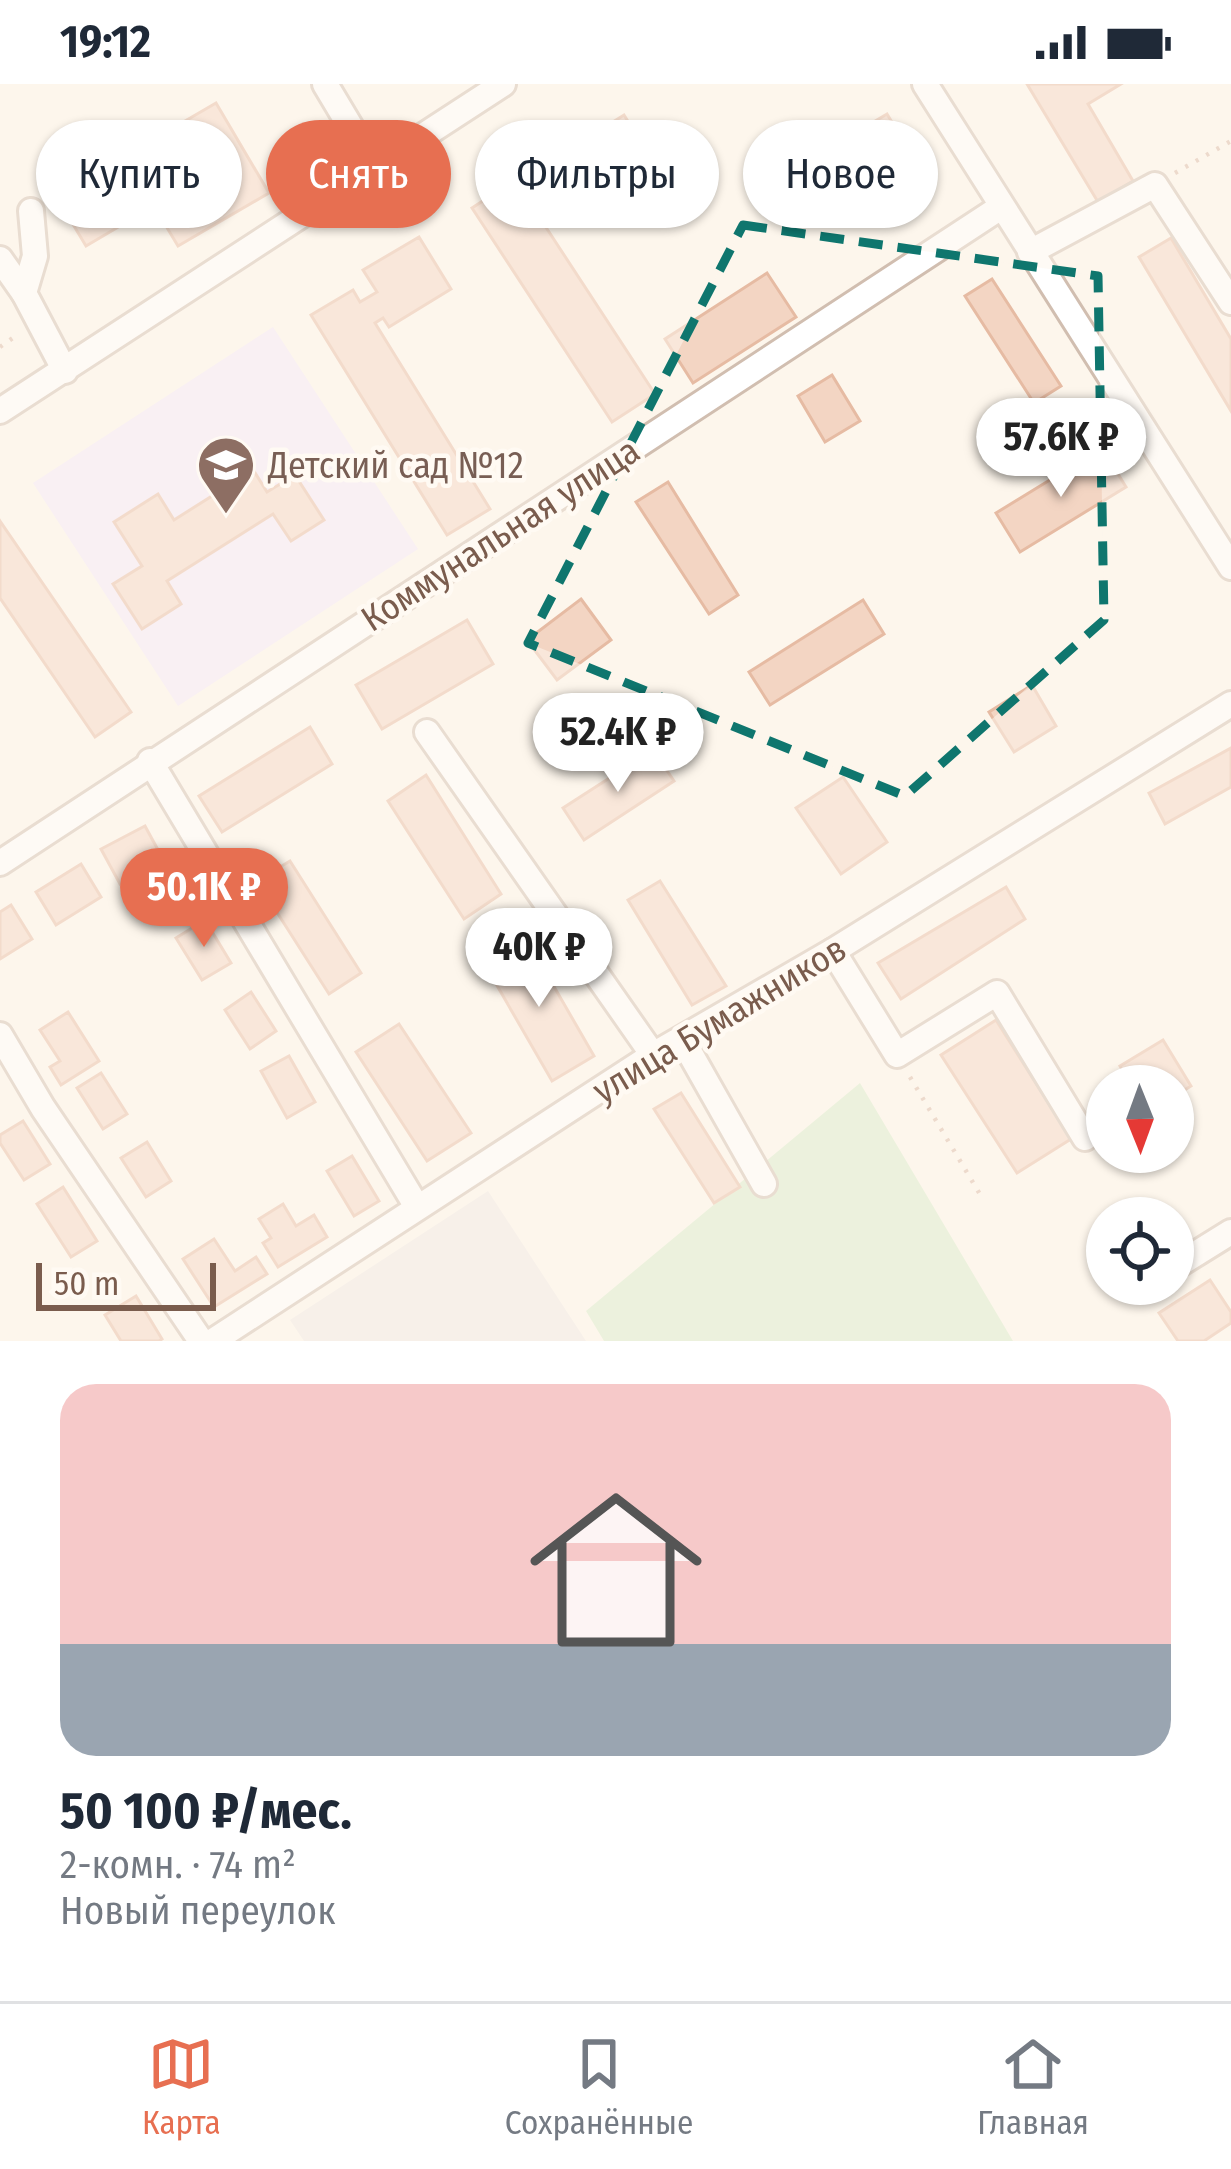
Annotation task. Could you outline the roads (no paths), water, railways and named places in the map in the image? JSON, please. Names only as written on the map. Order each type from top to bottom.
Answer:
[{"type":"street","points":[[325,84],[347,120]]},
{"type":"street","points":[[446,120],[503,84]]},
{"type":"street","points":[[925,84],[1231,567]]},
{"type":"street","points":[[1030,252],[1155,185],[1231,302]]},
{"type":"street","name":"Коммунальная улица","points":[[0,863],[1001,207]]},
{"type":"street","points":[[24,293],[35,256],[32,212]]},
{"type":"street","points":[[0,412],[281,228]]},
{"type":"street","points":[[0,259],[24,293],[65,371]]},
{"type":"street","name":"улица Бумажников","points":[[213,1341],[653,1055],[833,951],[1231,704]]},
{"type":"street","points":[[427,732],[653,1055]]},
{"type":"street","points":[[150,761],[417,1207]]},
{"type":"street","points":[[833,951],[897,1054],[997,993],[1085,1138]]},
{"type":"street","points":[[0,1035],[43,1108],[201,1341]]},
{"type":"street","points":[[682,1039],[764,1184]]},
{"type":"street","points":[[1194,1255],[1231,1232]]},
{"type":"place","name":"Детский сад №12","points":[[226,516]]}]
